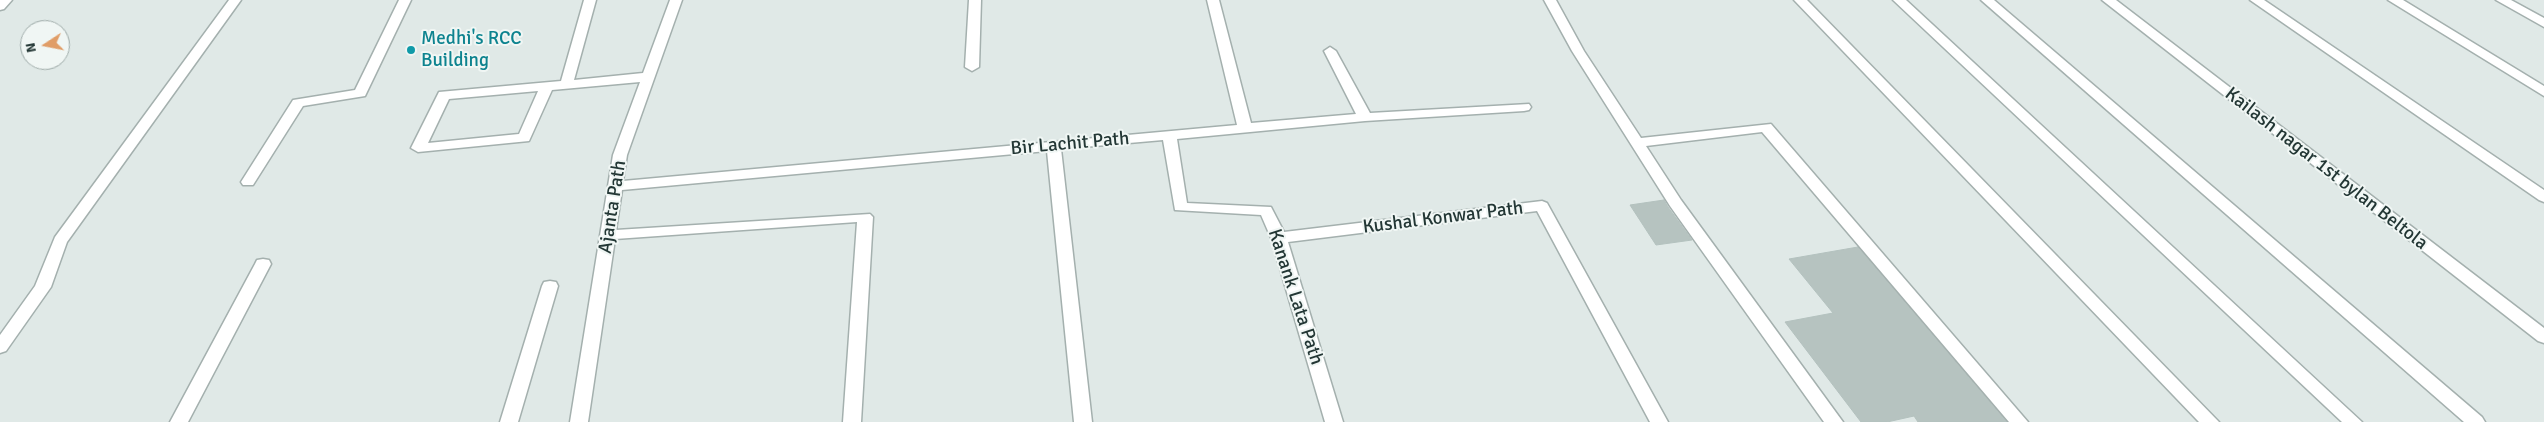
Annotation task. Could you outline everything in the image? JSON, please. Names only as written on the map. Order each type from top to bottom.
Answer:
[{"type":"street","points":[[0,6],[6,0]]},
{"type":"street","points":[[0,347],[43,287],[60,241],[235,0]]},
{"type":"street","points":[[248,182],[298,103],[360,93],[405,0]]},
{"type":"street","points":[[567,80],[590,0]]},
{"type":"street","name":"Ajanta Path","points":[[579,422],[620,155],[676,0]]},
{"type":"street","points":[[972,67],[975,0]]},
{"type":"street","points":[[1213,0],[1245,128]]},
{"type":"street","points":[[1550,0],[1578,51],[1675,203],[1834,422]]},
{"type":"street","points":[[1800,0],[2210,422]]},
{"type":"street","points":[[1899,0],[2353,422]]},
{"type":"street","points":[[1987,0],[2476,422]]},
{"type":"street","name":"Kailash nagar 1st bylan Beltola","points":[[2108,0],[2544,337]]},
{"type":"street","points":[[2256,0],[2544,197]]},
{"type":"street","points":[[2394,0],[2544,92]]},
{"type":"street","points":[[2502,0],[2544,23]]},
{"type":"street","points":[[1330,51],[1365,117]]},
{"type":"street","points":[[546,87],[524,138],[418,148],[444,95],[648,77]]},
{"type":"street","name":"Bir Lachit Path","points":[[616,186],[1365,117],[1524,106]]},
{"type":"street","points":[[1636,143],[1766,127],[2019,422]]},
{"type":"street","name":"Kanank Lata Path","points":[[1169,135],[1180,207],[1266,210],[1279,238],[1334,422]]},
{"type":"street","points":[[1054,146],[1084,422]]},
{"type":"street","name":"Kushal Konwar Path","points":[[1279,238],[1542,206],[1658,422]]},
{"type":"street","points":[[608,235],[864,217],[852,422]]},
{"type":"street","points":[[179,422],[263,264]]},
{"type":"street","points":[[509,422],[550,286]]},
{"type":"building","points":[[1664,200],[1692,240],[1656,245],[1630,205]]},
{"type":"building","points":[[1858,247],[2007,422],[1918,422],[1914,416],[1887,422],[1861,422],[1785,322],[1833,313],[1789,259]]},
{"type":"place","name":"Medhi's RCC Building","points":[[411,50]]}]
